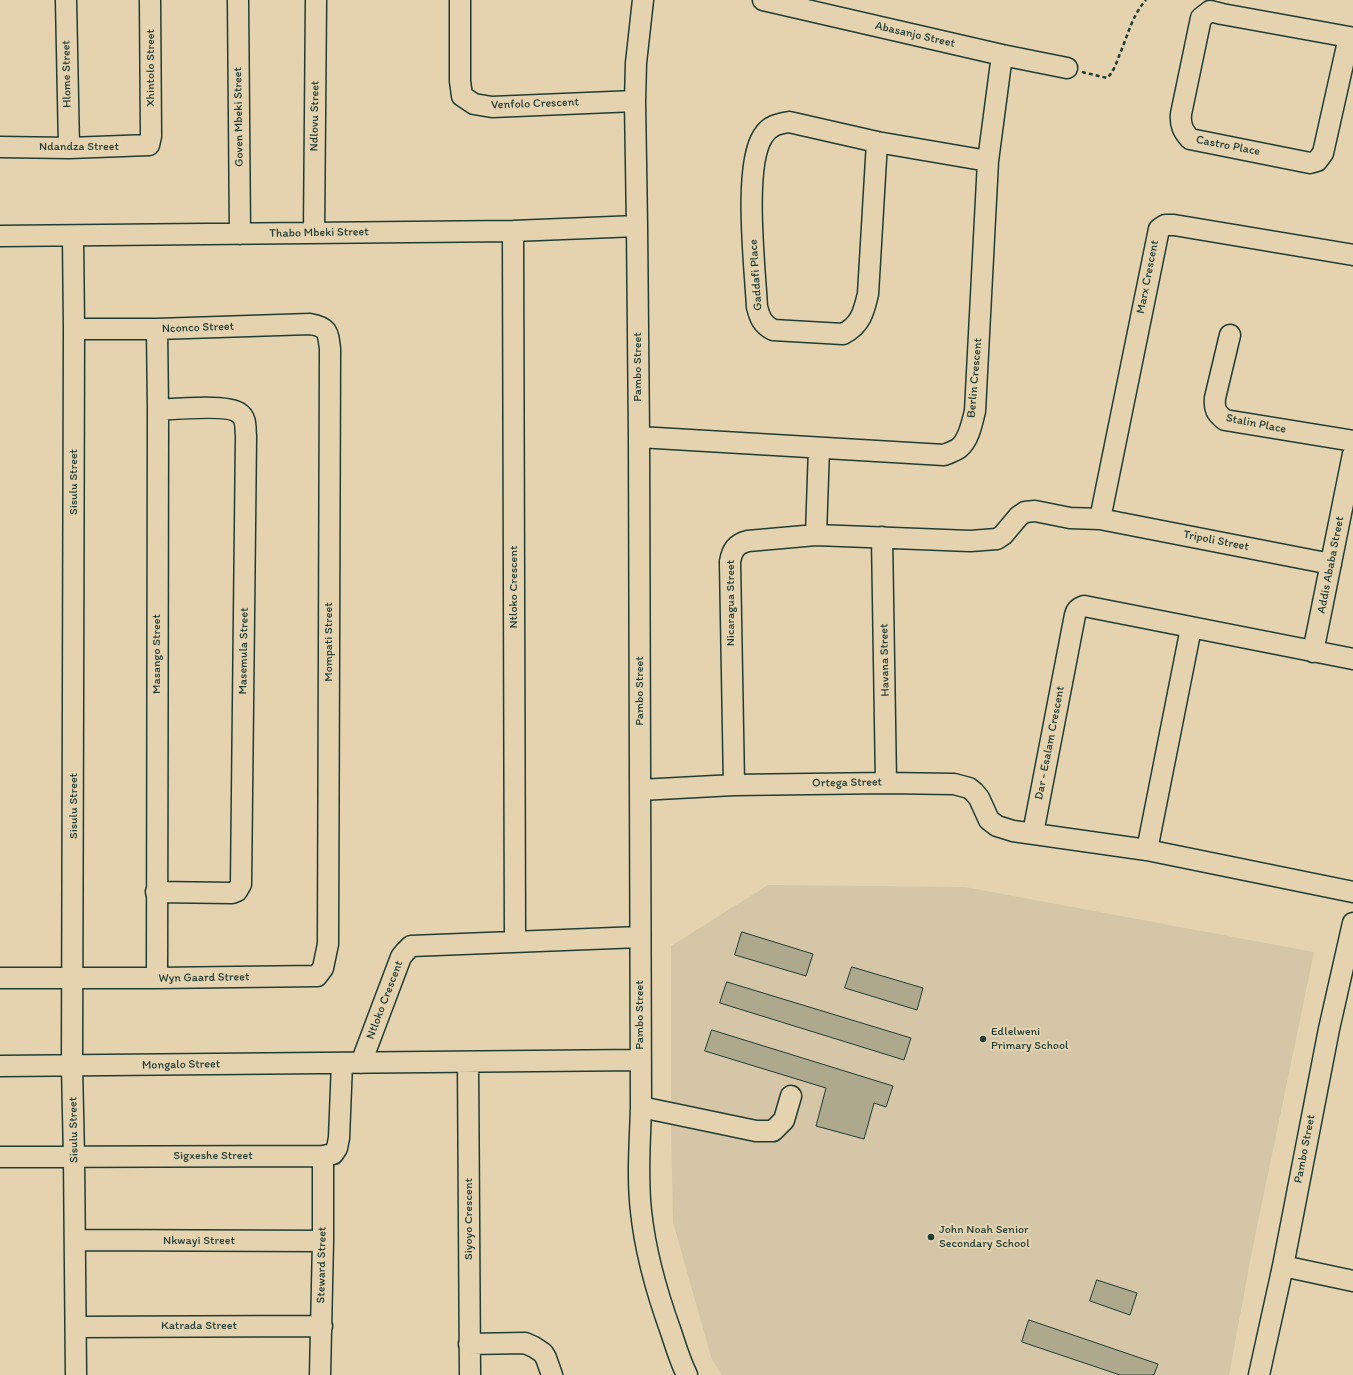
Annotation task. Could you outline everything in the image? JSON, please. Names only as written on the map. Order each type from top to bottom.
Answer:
[{"type":"street","name":"Hlome Street","points":[[66,0],[68,148]]},
{"type":"street","name":"Xhintolo Street","points":[[150,0],[151,136]]},
{"type":"street","name":"Goven Mbeki Street","points":[[238,0],[240,234]]},
{"type":"street","name":"Ndlovu Street","points":[[314,233],[316,0]]},
{"type":"street","name":"Venfolo Crescent","points":[[460,0],[460,81],[462,96],[474,104],[492,106],[635,101]]},
{"type":"street","name":"Pambo Street","points":[[643,0],[636,63],[635,101],[639,437],[640,1181],[641,1211],[656,1285],[683,1366],[688,1375]]},
{"type":"street","name":"Abasanjo Street","points":[[768,0],[1002,55],[1067,68]]},
{"type":"street","name":"Castro Place","points":[[1210,12],[1351,38],[1323,153],[1317,161],[1310,163],[1190,139],[1184,132],[1180,124],[1180,114],[1201,18],[1205,14],[1210,12]]},
{"type":"street","name":"Berlin Crescent","points":[[639,437],[944,455],[960,447],[965,441],[974,411],[988,161],[1002,55]]},
{"type":"street","name":"Gaddafi Place","points":[[877,142],[868,294],[864,311],[858,322],[851,330],[843,334],[773,330],[764,325],[759,317],[757,307],[752,227],[753,169],[762,137],[767,130],[774,125],[789,122],[877,142],[988,161]]},
{"type":"street","name":"Ndandza Street","points":[[0,147],[68,148],[144,146],[149,145],[151,136]]},
{"type":"street","name":"Marx Crescent","points":[[1100,519],[1159,229],[1165,225],[1174,225],[1353,255]]},
{"type":"street","name":"Thabo Mbeki Street","points":[[0,236],[513,231],[637,226]]},
{"type":"street","name":"Ntloko Crescent","points":[[513,231],[514,942]]},
{"type":"street","name":"Sisulu Street","points":[[73,236],[72,1066],[76,1375]]},
{"type":"street","name":"Nconco Street","points":[[74,329],[157,329],[310,324],[322,327]]},
{"type":"street","name":"Mompati Street","points":[[322,327],[328,333],[330,349],[328,944],[326,960]]},
{"type":"street","name":"Masango Street","points":[[157,329],[157,978]]},
{"type":"street","name":"Stalin Place","points":[[1230,335],[1215,398],[1214,408],[1217,415],[1224,420],[1353,442]]},
{"type":"street","name":"Masemula Street","points":[[156,892],[232,893],[237,891],[241,884],[246,436],[245,419],[239,412],[215,408],[158,410]]},
{"type":"street","points":[[816,535],[819,448]]},
{"type":"street","name":"Addis Ababa Street","points":[[1314,652],[1353,454]]},
{"type":"street","name":"Tripoli Street","points":[[882,537],[970,542],[993,540],[1003,535],[1019,516],[1025,512],[1034,511],[1070,518],[1100,519],[1331,564]]},
{"type":"street","name":"Nicaragua Street","points":[[734,785],[731,553],[740,543],[748,541],[816,535],[882,537]]},
{"type":"street","name":"Havana Street","points":[[882,537],[886,783]]},
{"type":"street","name":"Dar - Esalam Crescent","points":[[1032,833],[1076,610],[1084,606],[1353,659]]},
{"type":"street","points":[[1147,850],[1191,628]]},
{"type":"street","name":"Ortega Street","points":[[640,790],[734,785],[886,783],[954,784],[969,788],[979,798],[989,820],[997,826],[1013,831],[1032,833]]},
{"type":"street","points":[[1032,833],[1147,850],[1353,892]]},
{"type":"street","name":"Pambo Street","points":[[1259,1375],[1283,1266],[1329,1028],[1353,923]]},
{"type":"street","name":"Ntloko Crescent","points":[[351,1063],[401,957],[411,946],[640,937]]},
{"type":"street","name":"Wyn Gaard Street","points":[[0,978],[317,976],[323,968],[326,960]]},
{"type":"street","points":[[323,1156],[333,1154],[337,1148],[341,1113],[351,1063],[640,1060]]},
{"type":"street","name":"Siyoyo Crescent","points":[[468,1062],[470,1375]]},
{"type":"street","name":"Mongalo Street","points":[[0,1066],[351,1063]]},
{"type":"street","points":[[641,1107],[756,1131],[773,1131],[784,1120],[791,1096]]},
{"type":"street","name":"Sigxeshe Street","points":[[0,1157],[323,1156]]},
{"type":"street","name":"Steward Street","points":[[320,1375],[322,1326],[323,1156]]},
{"type":"street","name":"Nkwayi Street","points":[[75,1240],[323,1241]]},
{"type":"street","points":[[1283,1266],[1353,1281]]},
{"type":"street","name":"Katrada Street","points":[[76,1327],[322,1326]]},
{"type":"street","points":[[469,1344],[525,1344],[534,1347],[543,1353],[552,1375]]},
{"type":"path","points":[[1067,68],[1107,78],[1116,66],[1136,14],[1146,0]]},
{"type":"shaded area","name":"Edlelweni Primary School","points":[[768,885],[965,887],[1314,952],[1252,1251],[1229,1375],[722,1375],[712,1360],[673,1222],[671,1126],[671,946]]},
{"type":"building","points":[[742,932],[813,954],[806,976],[735,955]]},
{"type":"building","points":[[852,967],[923,988],[917,1010],[845,988]]},
{"type":"building","points":[[727,982],[911,1038],[904,1060],[720,1003]]},
{"type":"building","points":[[712,1030],[893,1086],[886,1107],[874,1103],[864,1139],[816,1126],[826,1088],[705,1051]]},
{"type":"building","points":[[1097,1280],[1137,1293],[1130,1315],[1090,1301]]},
{"type":"building","points":[[1029,1320],[1158,1364],[1154,1375],[1120,1375],[1022,1342]]},
{"type":"place","name":"Edlelweni Primary School","points":[[983,1039]]},
{"type":"place","name":"John Noah Senior Secondary School","points":[[931,1237]]}]
